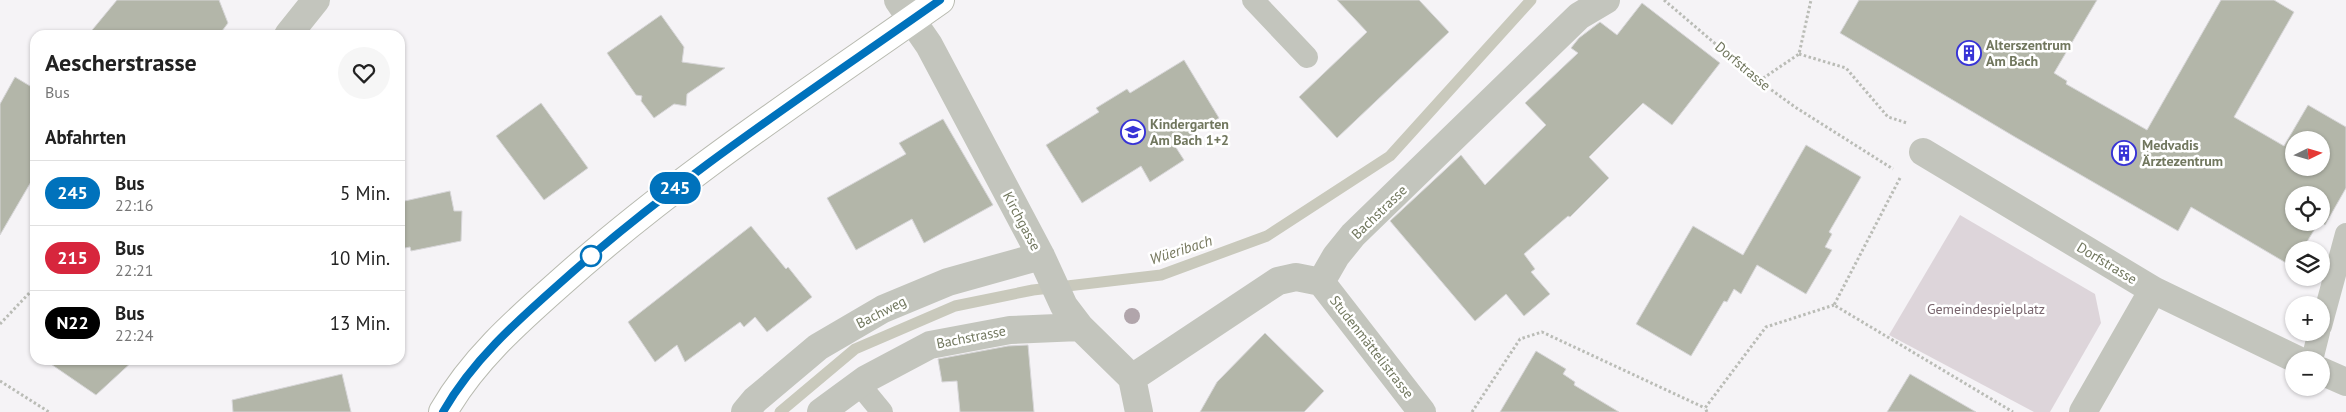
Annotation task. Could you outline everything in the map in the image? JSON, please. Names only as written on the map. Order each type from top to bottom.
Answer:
[{"type":"main road","points":[[443,412],[484,355],[511,327],[590,256],[657,200],[905,10],[940,0]]},
{"type":"street","points":[[292,30],[316,0]]},
{"type":"street","name":"Bachstrasse","points":[[1321,282],[1336,256],[1353,235],[1579,16],[1606,0]]},
{"type":"street","name":"Kirchgasse","points":[[905,10],[929,46],[1072,316],[1132,378]]},
{"type":"street","name":"Dorfstrasse","points":[[1923,152],[2152,290],[2285,354]]},
{"type":"street","name":"Bachweg","points":[[745,412],[755,400],[818,347],[883,309],[948,282],[1046,265]]},
{"type":"street","points":[[1138,412],[1132,378],[1278,281],[1296,276],[1321,282]]},
{"type":"street","name":"Studenmättelistrasse","points":[[1321,282],[1422,412]]},
{"type":"street","points":[[2083,412],[2152,290]]},
{"type":"street","name":"Bachstrasse","points":[[821,412],[858,384],[930,345],[1072,316]]},
{"type":"street","points":[[2330,375],[2346,382]]},
{"type":"lane","points":[[1253,0],[1307,56]]},
{"type":"lane","points":[[2329,296],[2346,234]]},
{"type":"lane","points":[[858,384],[882,412]]},
{"type":"path","name":"Dorfstrasse","points":[[1664,0],[1759,81],[1795,107],[1902,174]]},
{"type":"path","points":[[1759,81],[1799,54],[1811,0]]},
{"type":"path","points":[[1705,408],[1766,327],[1834,305],[1902,174],[1923,152],[1932,136],[1922,128],[1888,118],[1846,68],[1799,54]]},
{"type":"path","points":[[0,324],[30,292]]},
{"type":"path","points":[[1834,305],[2013,412]]},
{"type":"path","points":[[1472,412],[1520,339],[1542,332],[1705,408],[1707,412]]},
{"type":"path","points":[[0,381],[49,412]]},
{"type":"green space","name":"Gemeindespielplatz","points":[[1960,215],[2095,294],[2101,323],[2050,412],[2034,412],[1889,335]]},
{"type":"building","points":[[117,0],[219,0],[228,23],[223,30],[92,30]]},
{"type":"building","points":[[1337,0],[1419,0],[1449,32],[1337,138],[1299,97],[1367,32]]},
{"type":"building","points":[[1859,0],[2097,0],[2054,73],[2067,81],[2066,84],[2147,130],[2221,0],[2274,0],[2294,12],[2234,117],[2284,146],[2285,144],[2285,176],[2330,176],[2330,131],[2293,131],[2308,105],[2346,127],[2346,188],[2330,216],[2330,186],[2285,186],[2285,231],[2314,231],[2307,241],[2285,241],[2285,262],[2191,207],[2178,231],[1840,33]]},
{"type":"building","points":[[1642,3],[1720,63],[1672,125],[1643,103],[1589,157],[1609,178],[1570,217],[1568,216],[1524,254],[1535,269],[1531,272],[1550,294],[1524,316],[1506,294],[1475,321],[1390,221],[1461,155],[1485,185],[1546,125],[1525,103],[1578,53],[1571,48],[1579,38],[1600,22],[1617,35]]},
{"type":"building","points":[[661,15],[684,47],[682,62],[725,68],[687,94],[686,106],[674,104],[654,118],[641,101],[642,96],[636,95],[607,53]]},
{"type":"building","name":"Kindergarten Am Bach 1+2","points":[[1184,60],[1219,118],[1175,146],[1184,160],[1150,182],[1141,166],[1082,203],[1046,145],[1099,112],[1096,108],[1127,89],[1130,93]]},
{"type":"building","points":[[15,77],[30,86],[30,184],[0,235],[0,104]]},
{"type":"building","points":[[541,103],[588,168],[544,200],[496,136]]},
{"type":"building","points":[[943,119],[993,205],[924,243],[912,219],[856,250],[827,198],[906,154],[899,143]]},
{"type":"building","points":[[1806,145],[1861,177],[1829,232],[1832,234],[1825,247],[1832,250],[1806,294],[1757,265],[1741,294],[1734,289],[1727,302],[1724,301],[1691,356],[1636,324],[1693,226],[1743,255]]},
{"type":"building","points":[[450,191],[454,211],[462,211],[461,241],[411,251],[410,247],[405,248],[405,201]]},
{"type":"building","points":[[751,226],[812,297],[767,332],[755,317],[744,327],[740,322],[685,362],[677,345],[655,362],[628,322]]},
{"type":"building","points":[[1265,333],[1324,391],[1304,412],[1200,412],[1217,382]]},
{"type":"building","points":[[1028,345],[1034,412],[960,412],[957,381],[942,382],[938,359],[1008,346]]},
{"type":"building","points":[[1536,351],[1566,369],[1563,374],[1575,382],[1574,385],[1619,412],[1500,412]]},
{"type":"building","points":[[52,365],[129,365],[96,395]]},
{"type":"building","points":[[342,374],[351,412],[233,412],[232,400]]},
{"type":"building","points":[[1910,374],[1976,412],[1887,412]]},
{"type":"waterway","name":"Wüeribach","points":[[780,412],[855,349],[955,306],[1033,290],[1161,275],[1267,236],[1390,156],[1531,0]]},
{"type":"bus line","name":"245","points":[[443,412],[484,355],[511,327],[590,256],[657,200],[940,0]]},
{"type":"place","name":"Alterszentrum Am Bach","points":[[1969,53]]},
{"type":"place","name":"Kindergarten Am Bach 1+2","points":[[1133,132]]},
{"type":"place","name":"Medvadis Ärztezentrum","points":[[2124,153]]}]
